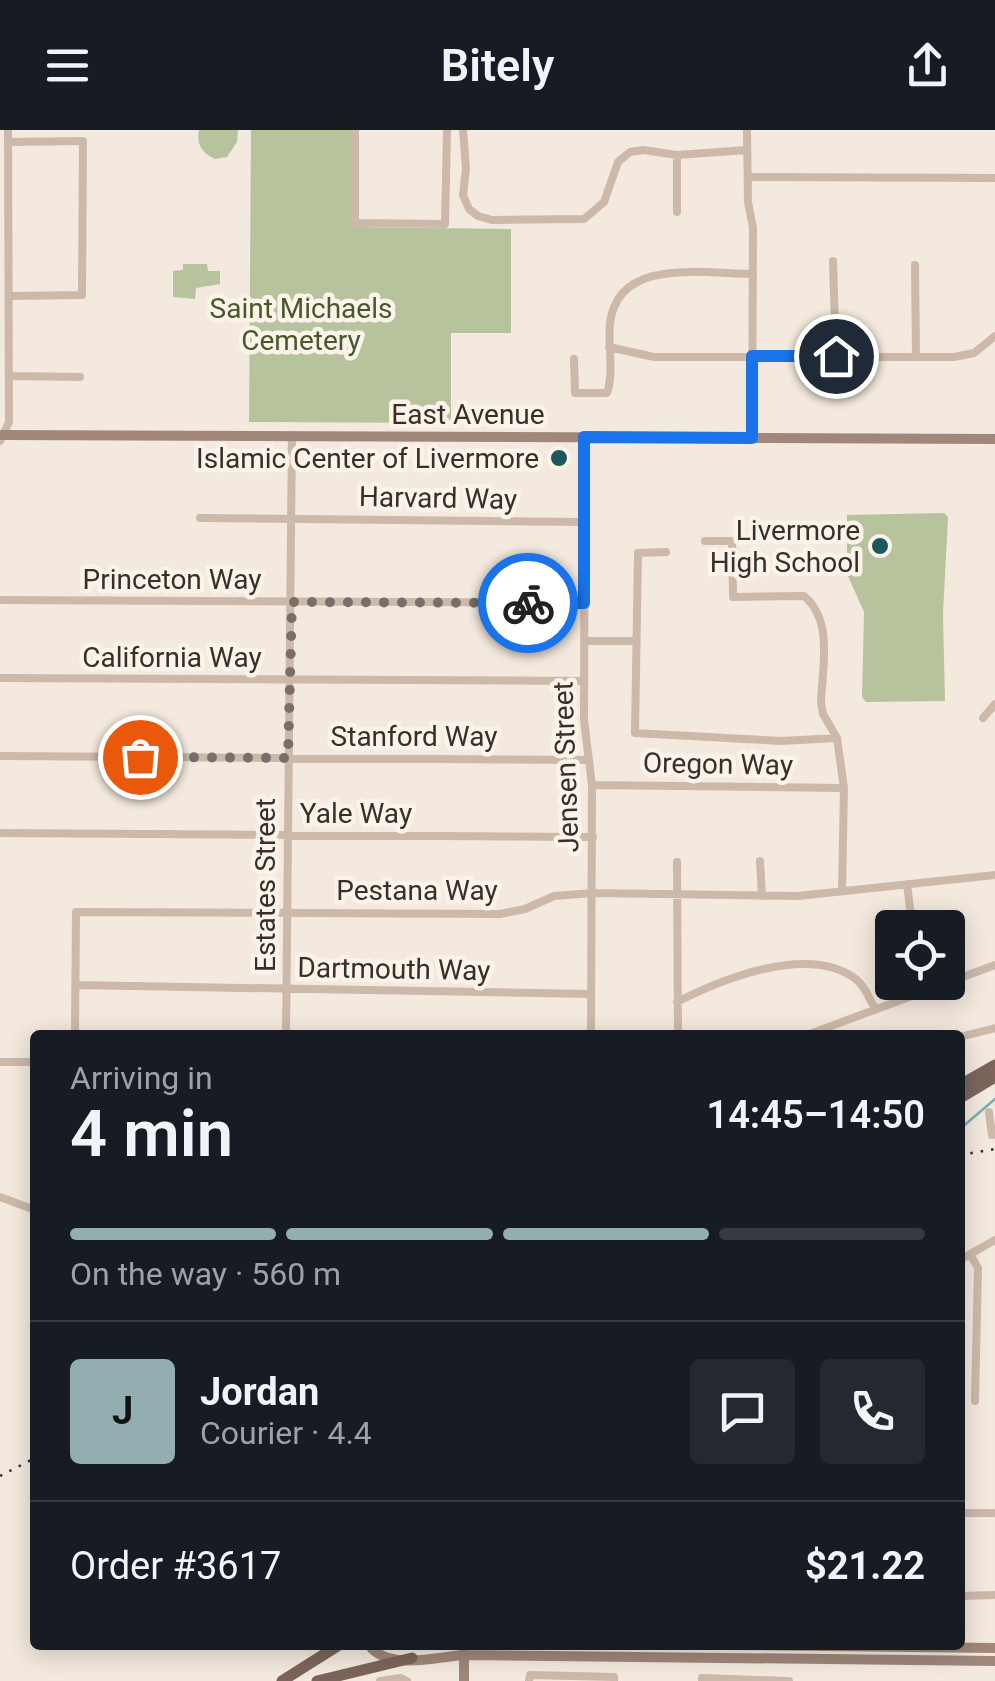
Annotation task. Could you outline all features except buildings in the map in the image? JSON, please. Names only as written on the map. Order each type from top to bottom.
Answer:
[{"type":"main road","name":"East Avenue","points":[[1,437],[995,439]]},
{"type":"main road","points":[[965,1082],[995,1064]]},
{"type":"main road","points":[[965,1095],[995,1077]]},
{"type":"main road","points":[[965,1648],[995,1648]]},
{"type":"main road","points":[[282,1681],[331,1650]]},
{"type":"main road","points":[[374,1650],[382,1658],[464,1650],[814,1650],[995,1660]]},
{"type":"main road","points":[[464,1650],[464,1681]]},
{"type":"main road","points":[[317,1681],[413,1652]]},
{"type":"street","points":[[1,437],[9,422],[8,130]]},
{"type":"street","points":[[356,130],[356,223],[445,224],[446,130]]},
{"type":"street","points":[[463,130],[463,196],[470,209],[492,220],[584,219],[604,202],[623,156],[643,150],[677,155],[748,150]]},
{"type":"street","points":[[747,130],[753,274],[752,438]]},
{"type":"street","points":[[8,142],[83,140],[82,295],[10,296]]},
{"type":"street","points":[[677,155],[677,212]]},
{"type":"street","points":[[748,177],[995,178]]},
{"type":"street","points":[[833,261],[836,356]]},
{"type":"street","points":[[915,264],[916,357]]},
{"type":"street","points":[[574,359],[574,393],[606,393],[613,306],[626,288],[665,273],[753,274]]},
{"type":"street","points":[[609,347],[654,357],[954,357],[974,353],[995,336]]},
{"type":"street","points":[[10,376],[80,377]]},
{"type":"street","name":"Estates Street","points":[[286,1030],[292,435]]},
{"type":"street","name":"Jensen Street","points":[[584,437],[584,720],[593,836],[591,1030]]},
{"type":"street","name":"Harvard Way","points":[[200,518],[584,522]]},
{"type":"street","points":[[706,541],[732,541],[733,597],[804,596],[816,606],[823,632],[821,703],[841,752],[842,891]]},
{"type":"street","points":[[666,552],[638,553],[634,733],[780,741],[838,738]]},
{"type":"street","name":"Princeton Way","points":[[0,600],[584,603]]},
{"type":"street","points":[[584,641],[634,641]]},
{"type":"street","name":"California Way","points":[[0,678],[584,681]]},
{"type":"street","points":[[983,718],[995,704]]},
{"type":"street","name":"Stanford Way","points":[[0,756],[588,760]]},
{"type":"street","name":"Oregon Way","points":[[592,785],[844,788]]},
{"type":"street","name":"Yale Way","points":[[0,834],[593,836]]},
{"type":"street","points":[[676,862],[678,1030]]},
{"type":"street","points":[[760,862],[762,896]]},
{"type":"street","name":"Pestana Way","points":[[75,985],[76,912],[500,914],[525,909],[554,896],[593,892],[762,896],[995,875]]},
{"type":"street","points":[[907,884],[910,910]]},
{"type":"street","points":[[678,1002],[758,970],[811,964],[850,974],[866,991],[875,1010]]},
{"type":"street","points":[[821,1030],[995,965]]},
{"type":"street","points":[[75,985],[75,1030]]},
{"type":"street","name":"Dartmouth Way","points":[[75,985],[591,994]]},
{"type":"street","points":[[965,1036],[995,1028]]},
{"type":"street","points":[[0,1062],[30,1062]]},
{"type":"street","points":[[991,1117],[992,1135]]},
{"type":"street","points":[[0,1197],[30,1208]]},
{"type":"street","points":[[965,1257],[995,1240]]},
{"type":"street","points":[[970,1254],[978,1268],[976,1402]]},
{"type":"street","points":[[965,1512],[995,1513]]},
{"type":"street","points":[[965,1596],[995,1596]]},
{"type":"street","points":[[530,1681],[530,1675],[614,1677],[614,1681]]},
{"type":"street","points":[[380,1681],[407,1681]]},
{"type":"street","points":[[702,1681],[789,1681]]},
{"type":"green space","points":[[199,130],[238,130],[237,142],[227,157],[215,159],[201,147]]},
{"type":"green space","name":"Saint Michaels Cemetery","points":[[251,130],[353,130],[353,227],[511,229],[511,333],[451,333],[451,423],[249,422]]},
{"type":"green space","points":[[183,264],[207,264],[208,271],[220,271],[220,284],[196,288],[195,299],[173,297],[173,271],[183,270]]},
{"type":"green space","points":[[944,513],[948,517],[943,613],[945,701],[866,702],[862,697],[864,612],[847,574],[847,515]]},
{"type":"waterway","points":[[965,1125],[995,1099]]},
{"type":"railway","points":[[965,1154],[995,1149]]},
{"type":"railway","points":[[0,1476],[30,1461]]},
{"type":"way so far","points":[[140,757],[288,758],[292,602],[528,603]]},
{"type":"place","name":"Islamic Center of Livermore","points":[[559,458]]},
{"type":"place","name":"Livermore High School","points":[[880,546]]},
{"type":"route","points":[[528,603],[584,603],[584,437],[752,438],[752,356],[836,356]]}]
